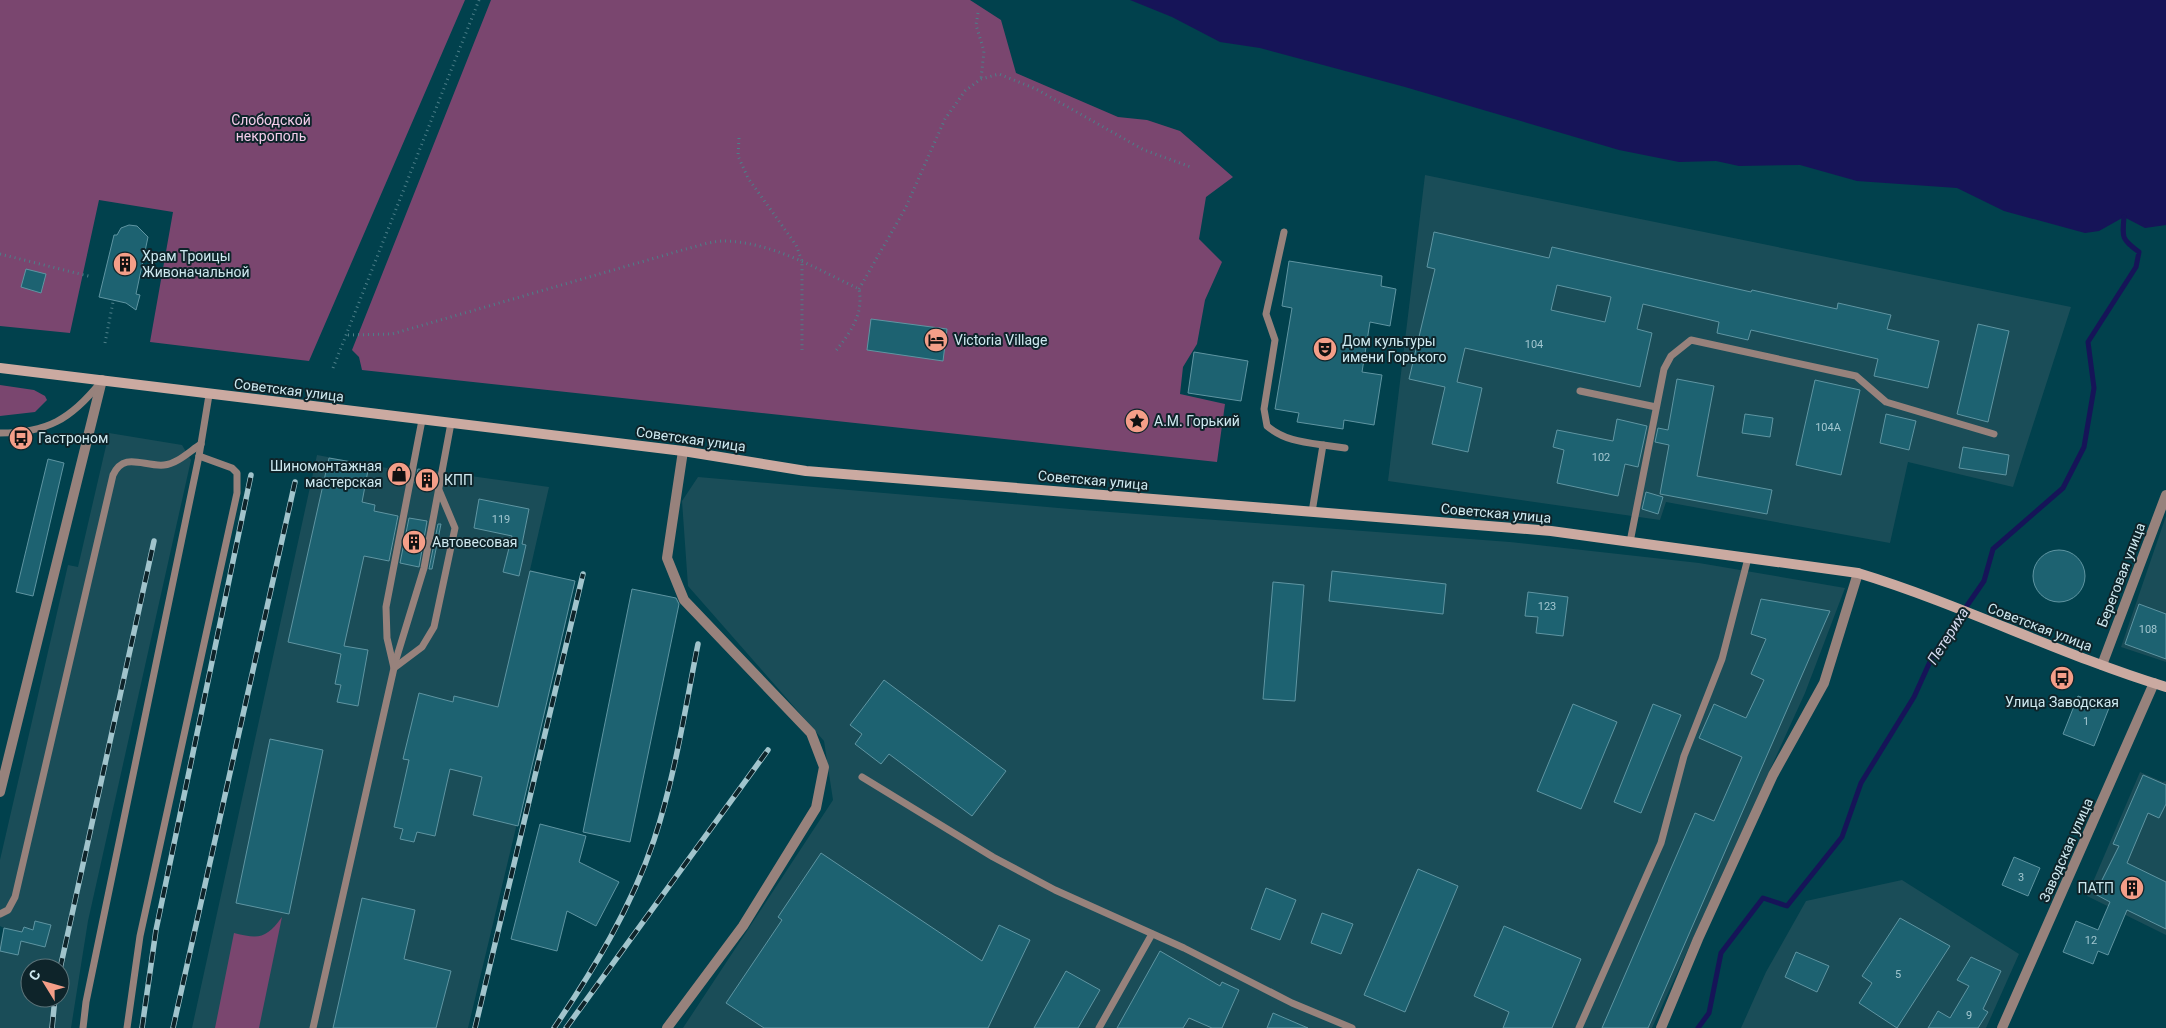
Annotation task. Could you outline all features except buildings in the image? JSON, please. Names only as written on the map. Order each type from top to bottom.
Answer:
[{"type":"main road","name":"Советская улица","points":[[0,368],[209,395],[683,450],[834,474],[1551,531],[1858,573],[1902,586],[2102,666],[2166,687]]},
{"type":"street","points":[[0,792],[102,380]]},
{"type":"street","points":[[667,1028],[743,926],[816,808],[824,767],[811,733],[684,600],[667,558],[683,450]]},
{"type":"street","name":"Береговая улица","points":[[2102,666],[2166,494]]},
{"type":"street","points":[[1660,1028],[1698,939],[1773,775],[1824,683],[1858,573]]},
{"type":"street","name":"Заводская улица","points":[[2002,1028],[2154,683]]},
{"type":"lane","points":[[1284,232],[1266,314],[1275,340],[1264,409],[1267,426],[1278,435],[1291,441],[1345,448]]},
{"type":"lane","points":[[1630,542],[1664,369],[1672,356],[1692,340],[1856,376],[1886,402],[1994,434]]},
{"type":"lane","points":[[0,433],[22,432],[54,424],[76,410],[102,380]]},
{"type":"lane","points":[[1580,392],[1656,407]]},
{"type":"lane","points":[[83,1028],[86,1002],[199,456],[209,395]]},
{"type":"lane","points":[[394,668],[387,638],[386,608],[422,420]]},
{"type":"lane","points":[[314,1028],[394,668],[420,586],[451,423]]},
{"type":"lane","points":[[0,914],[8,910],[15,897],[113,475],[119,465],[127,461],[163,465],[171,463],[201,444]]},
{"type":"lane","points":[[1312,512],[1323,445]]},
{"type":"lane","points":[[127,1028],[140,936],[237,493],[237,473],[232,468],[199,456]]},
{"type":"lane","points":[[394,668],[422,647],[434,627],[455,528],[439,490]]},
{"type":"lane","points":[[1579,1028],[1661,843],[1684,756],[1722,659],[1748,558]]},
{"type":"lane","points":[[862,777],[993,857],[1055,890],[1152,934],[1292,1003],[1352,1028]]},
{"type":"lane","points":[[1099,1028],[1152,934]]},
{"type":"path","points":[[333,368],[348,335],[479,0]]},
{"type":"path","points":[[978,13],[976,24],[984,51],[981,79]]},
{"type":"path","points":[[834,353],[851,332],[858,318],[861,301],[859,289],[905,209],[945,120],[965,91],[981,79],[999,74],[1036,90],[1144,150],[1191,166]]},
{"type":"path","points":[[739,138],[738,156],[748,178],[796,245],[802,261],[802,350]]},
{"type":"path","points":[[348,335],[392,334],[686,249],[723,241],[754,245],[802,261],[859,289]]},
{"type":"path","points":[[0,254],[92,277]]},
{"type":"path","points":[[105,343],[113,302]]},
{"type":"shaded area","points":[[1130,0],[2166,0],[2166,225],[2145,228],[2124,217],[2099,231],[2085,233],[2004,211],[1957,188],[1857,181],[1800,165],[1739,166],[1716,161],[1679,162],[1619,150],[1405,87],[1260,48],[1220,42],[1172,17]]},
{"type":"shaded area","points":[[1425,175],[2071,307],[2013,487],[1908,462],[1890,543],[1666,502],[1660,520],[1388,481]]},
{"type":"shaded area","points":[[109,433],[182,445],[191,460],[88,921],[71,1028],[0,1028],[0,943],[4,928],[0,926],[0,860],[68,565],[78,567]]},
{"type":"shaded area","points":[[317,455],[398,470],[399,466],[549,487],[530,570],[575,581],[468,1028],[192,1028]]},
{"type":"shaded area","points":[[698,477],[1070,509],[1510,542],[1699,563],[1845,588],[1805,693],[1652,1028],[683,1028],[833,800],[824,741],[688,586],[682,501]]},
{"type":"shaded area","points":[[2166,516],[2166,662],[2121,647]]},
{"type":"shaded area","points":[[2140,772],[2163,782],[2166,781],[2166,935],[2087,896]]},
{"type":"shaded area","points":[[1902,880],[2019,954],[1986,1028],[1741,1028],[1766,972],[1806,901]]},
{"type":"green space","name":"Слободской некрополь","points":[[0,0],[465,0],[309,361],[150,342],[173,212],[99,200],[70,333],[0,326]]},
{"type":"green space","points":[[491,0],[970,0],[1001,20],[1016,73],[1118,117],[1147,120],[1180,131],[1233,177],[1206,197],[1199,239],[1222,262],[1205,300],[1197,344],[1183,367],[1180,394],[1225,404],[1217,462],[362,370],[359,357],[352,350]]},
{"type":"green space","points":[[0,385],[34,390],[45,396],[47,400],[35,412],[0,416]]},
{"type":"green space","points":[[282,917],[259,1028],[215,1028],[234,933],[261,936],[271,930]]},
{"type":"waterway","name":"Петериха","points":[[1698,1028],[1709,1013],[1721,953],[1763,898],[1787,906],[1842,837],[1861,783],[1914,697],[1933,655],[1984,581],[1993,549],[2063,488],[2084,447],[2094,388],[2088,342],[2136,267],[2139,252],[2124,238],[2124,217]]},
{"type":"railway","points":[[142,1028],[156,930],[251,475]]},
{"type":"railway","points":[[173,1028],[295,482]]},
{"type":"railway","points":[[62,958],[154,541]]},
{"type":"railway","points":[[475,1028],[583,574]]},
{"type":"railway","points":[[554,1028],[597,961],[623,914],[645,865],[668,792],[698,644]]},
{"type":"railway","points":[[566,1028],[768,750]]},
{"type":"railway","points":[[52,1028],[54,1008]]},
{"type":"place","name":"Храм Троицы Живоначальной","points":[[125,264]]},
{"type":"place","name":"Victoria Village","points":[[936,340]]},
{"type":"place","name":"Дом культуры имени Горького","points":[[1325,349]]},
{"type":"place","name":"А.М. Горький","points":[[1137,421]]},
{"type":"place","name":"Гастроном","points":[[21,438]]},
{"type":"place","name":"Шиномонтажная мастерская","points":[[399,474]]},
{"type":"place","name":"КПП","points":[[427,480]]},
{"type":"place","name":"Автовесовая","points":[[414,542]]},
{"type":"place","name":"Улица Заводская","points":[[2062,678]]},
{"type":"place","name":"ПАТП","points":[[2132,888]]}]
